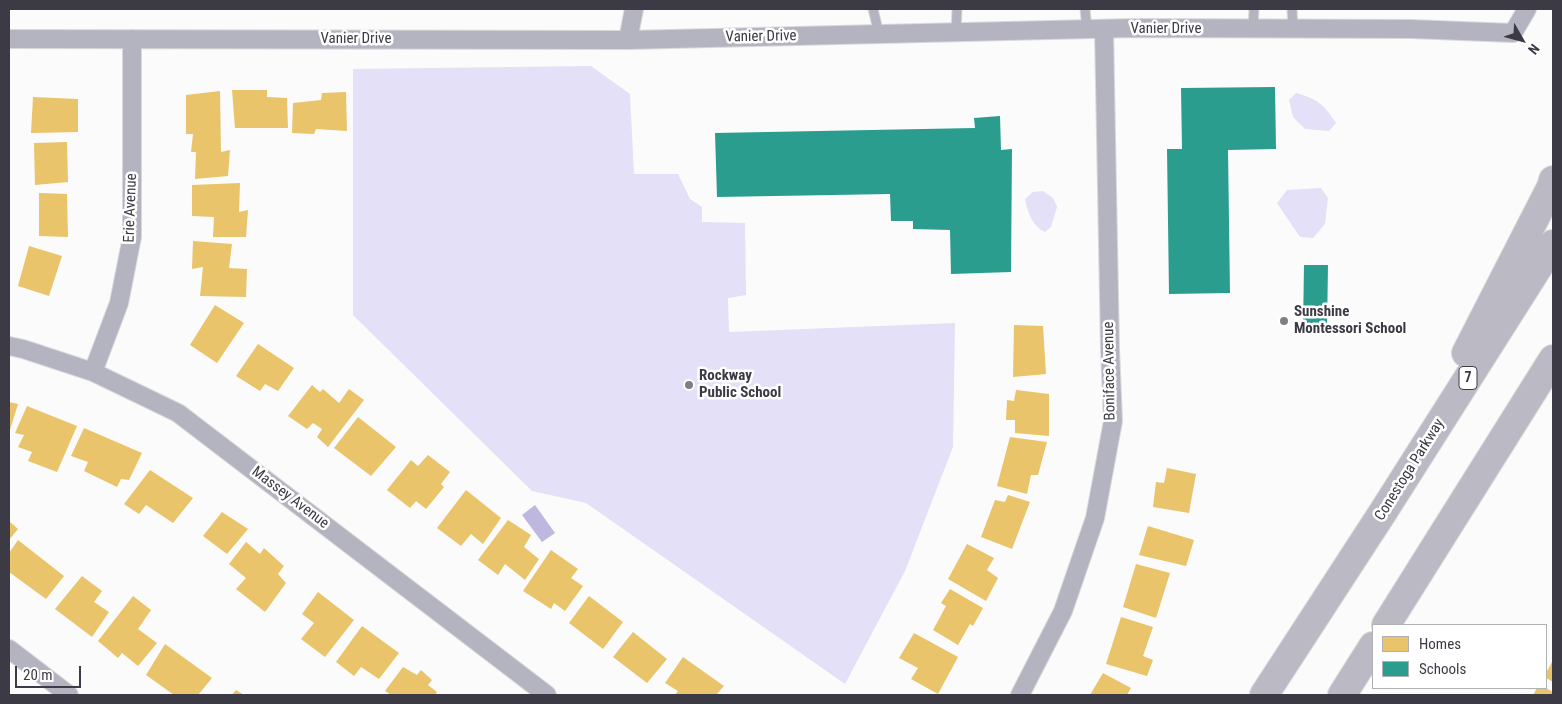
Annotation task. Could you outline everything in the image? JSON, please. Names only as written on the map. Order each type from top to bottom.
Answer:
[{"type":"highway","points":[[1384,512],[1553,180]]},
{"type":"highway","name":"Conestoga Parkway","points":[[1264,695],[1384,512],[1553,244]]},
{"type":"highway","points":[[1387,624],[1553,359]]},
{"type":"highway","points":[[1342,695],[1372,648]]},
{"type":"street","points":[[628,40],[634,9]]},
{"type":"street","name":"Vanier Drive","points":[[9,39],[628,40],[956,32],[1253,29],[1411,29],[1513,33],[1527,9]]},
{"type":"street","name":"Boniface Avenue","points":[[1020,695],[1063,611],[1095,518],[1113,421],[1095,30]]},
{"type":"street","name":"Erie Avenue","points":[[93,372],[119,303],[132,237],[132,39]]},
{"type":"street","name":"Massey Avenue","points":[[9,346],[93,372],[178,413],[547,695]]},
{"type":"street","points":[[9,649],[69,695]]},
{"type":"lane","points":[[873,9],[879,34]]},
{"type":"lane","points":[[956,32],[957,9]]},
{"type":"lane","points":[[1085,9],[1095,30]]},
{"type":"lane","points":[[1253,29],[1254,9]]},
{"type":"lane","points":[[1292,9],[1293,29]]},
{"type":"shaded area","name":"Rockway Public School","points":[[591,66],[630,94],[634,174],[678,174],[690,199],[702,207],[702,222],[745,223],[746,295],[728,298],[729,332],[955,323],[953,447],[905,571],[845,684],[586,503],[532,491],[353,315],[353,69]]},
{"type":"shaded area","points":[[1296,93],[1315,100],[1328,111],[1336,123],[1329,131],[1305,129],[1293,117],[1289,100]]},
{"type":"shaded area","points":[[1321,188],[1328,198],[1325,224],[1313,238],[1300,237],[1277,203],[1287,190]]},
{"type":"shaded area","points":[[1043,191],[1053,198],[1057,207],[1051,227],[1045,232],[1031,219],[1025,199],[1033,192]]},
{"type":"shaded area","points":[[535,505],[555,533],[542,542],[522,515]]},
{"type":"building: Homes","points":[[232,90],[267,90],[267,97],[287,98],[288,128],[235,128]]},
{"type":"building: Homes","points":[[220,91],[221,152],[230,150],[228,176],[195,179],[196,152],[191,152],[193,134],[186,134],[186,95]]},
{"type":"building: Homes","points":[[346,92],[347,131],[316,129],[314,134],[292,133],[293,103],[321,100],[322,93]]},
{"type":"building: Homes","points":[[33,97],[78,99],[78,132],[31,133]]},
{"type":"building: Homes","points":[[67,142],[68,182],[35,185],[34,143]]},
{"type":"building: Homes","points":[[240,183],[239,212],[248,210],[246,237],[213,237],[214,217],[192,216],[192,185]]},
{"type":"building: Homes","points":[[39,193],[67,194],[68,237],[39,236]]},
{"type":"building: Homes","points":[[193,241],[232,244],[229,268],[247,269],[246,297],[200,296],[203,267],[192,269]]},
{"type":"building: Homes","points":[[29,246],[62,256],[49,296],[18,286]]},
{"type":"building: Homes","points":[[215,305],[244,323],[217,363],[190,345]]},
{"type":"building: Homes","points":[[1014,325],[1043,326],[1046,374],[1013,377]]},
{"type":"building: Homes","points":[[258,344],[294,368],[278,391],[265,384],[260,391],[236,376]]},
{"type":"building: Homes","points":[[312,385],[320,392],[323,389],[339,403],[349,389],[364,400],[328,447],[317,437],[322,429],[313,423],[307,429],[288,416]]},
{"type":"building: Homes","points":[[1016,390],[1049,394],[1049,436],[1015,433],[1015,420],[1006,420],[1007,400],[1014,401]]},
{"type":"building: Homes","points":[[9,402],[18,404],[9,433]]},
{"type":"building: Homes","points":[[27,406],[77,426],[57,472],[28,461],[32,452],[18,447],[24,435],[15,433]]},
{"type":"building: Homes","points":[[358,417],[396,447],[371,476],[334,448]]},
{"type":"building: Homes","points":[[84,428],[142,453],[129,480],[121,479],[117,487],[84,471],[88,462],[71,456]]},
{"type":"building: Homes","points":[[1010,437],[1047,442],[1038,475],[1031,475],[1027,494],[997,486]]},
{"type":"building: Homes","points":[[428,455],[450,472],[441,484],[444,487],[426,509],[416,501],[410,508],[387,490],[411,460],[418,466]]},
{"type":"building: Homes","points":[[1167,468],[1196,474],[1189,513],[1153,507],[1156,482],[1164,483]]},
{"type":"building: Homes","points":[[150,470],[193,498],[173,523],[146,505],[139,514],[124,504]]},
{"type":"building: Homes","points":[[466,490],[501,518],[483,544],[471,534],[461,546],[437,528]]},
{"type":"building: Homes","points":[[1008,495],[1030,502],[1012,549],[981,537],[995,500],[1005,502]]},
{"type":"building: Homes","points":[[222,512],[248,529],[227,554],[203,536]]},
{"type":"building: Homes","points":[[508,520],[531,535],[524,547],[539,559],[525,580],[505,564],[498,575],[478,560]]},
{"type":"building: Homes","points":[[9,521],[18,529],[9,540]]},
{"type":"building: Homes","points":[[1148,526],[1194,540],[1186,566],[1139,555]]},
{"type":"building: Homes","points":[[18,540],[64,576],[46,599],[9,572],[9,553]]},
{"type":"building: Homes","points":[[246,542],[260,554],[264,548],[284,566],[278,574],[286,583],[265,612],[236,589],[246,578],[229,564]]},
{"type":"building: Homes","points":[[967,544],[994,558],[987,570],[998,578],[986,601],[948,579]]},
{"type":"building: Homes","points":[[551,550],[578,569],[571,578],[583,586],[565,611],[554,603],[551,609],[523,591]]},
{"type":"building: Homes","points":[[1136,564],[1170,573],[1156,618],[1123,607]]},
{"type":"building: Homes","points":[[82,576],[102,591],[94,602],[109,612],[92,637],[55,609]]},
{"type":"building: Homes","points":[[950,589],[983,608],[973,626],[970,624],[958,645],[933,630],[946,606],[941,603]]},
{"type":"building: Homes","points":[[318,592],[354,620],[325,657],[301,639],[314,623],[302,614]]},
{"type":"building: Homes","points":[[133,596],[151,610],[138,629],[157,643],[138,666],[122,653],[118,658],[98,641]]},
{"type":"building: Homes","points":[[589,596],[623,622],[603,649],[569,623]]},
{"type":"building: Homes","points":[[1121,617],[1153,627],[1143,656],[1153,660],[1147,676],[1106,664]]},
{"type":"building: Homes","points":[[362,626],[399,653],[379,679],[361,667],[354,676],[336,662]]},
{"type":"building: Homes","points":[[633,632],[667,659],[647,683],[613,657]]},
{"type":"building: Homes","points":[[914,633],[958,657],[938,694],[911,679],[918,668],[899,658]]},
{"type":"building: Homes","points":[[165,644],[212,678],[198,695],[174,695],[146,675]]},
{"type":"building: Homes","points":[[683,657],[724,686],[716,695],[675,695],[678,691],[665,683]]},
{"type":"building: Homes","points":[[1553,660],[1553,682],[1547,679],[1547,671]]},
{"type":"building: Homes","points":[[403,667],[417,675],[421,670],[432,680],[428,685],[437,692],[435,695],[391,695],[385,691]]},
{"type":"building: Homes","points":[[1103,673],[1131,688],[1127,695],[1090,695]]},
{"type":"building: Homes","points":[[1536,689],[1547,689],[1553,692],[1553,695],[1533,695]]},
{"type":"building: Homes","points":[[236,690],[244,695],[232,695]]},
{"type":"building: Schools","points":[[1275,87],[1276,149],[1228,150],[1230,293],[1169,294],[1167,149],[1182,149],[1181,88]]},
{"type":"building: Schools","points":[[1000,116],[1001,150],[1012,149],[1011,272],[951,274],[950,230],[913,229],[913,221],[891,221],[890,194],[717,197],[715,133],[975,128],[974,118]]},
{"type":"building: Schools","points":[[1304,265],[1328,265],[1327,329],[1303,329]]},
{"type":"place","name":"Sunshine Montessori School","points":[[1284,321]]},
{"type":"place","name":"Rockway Public School","points":[[689,385]]}]
